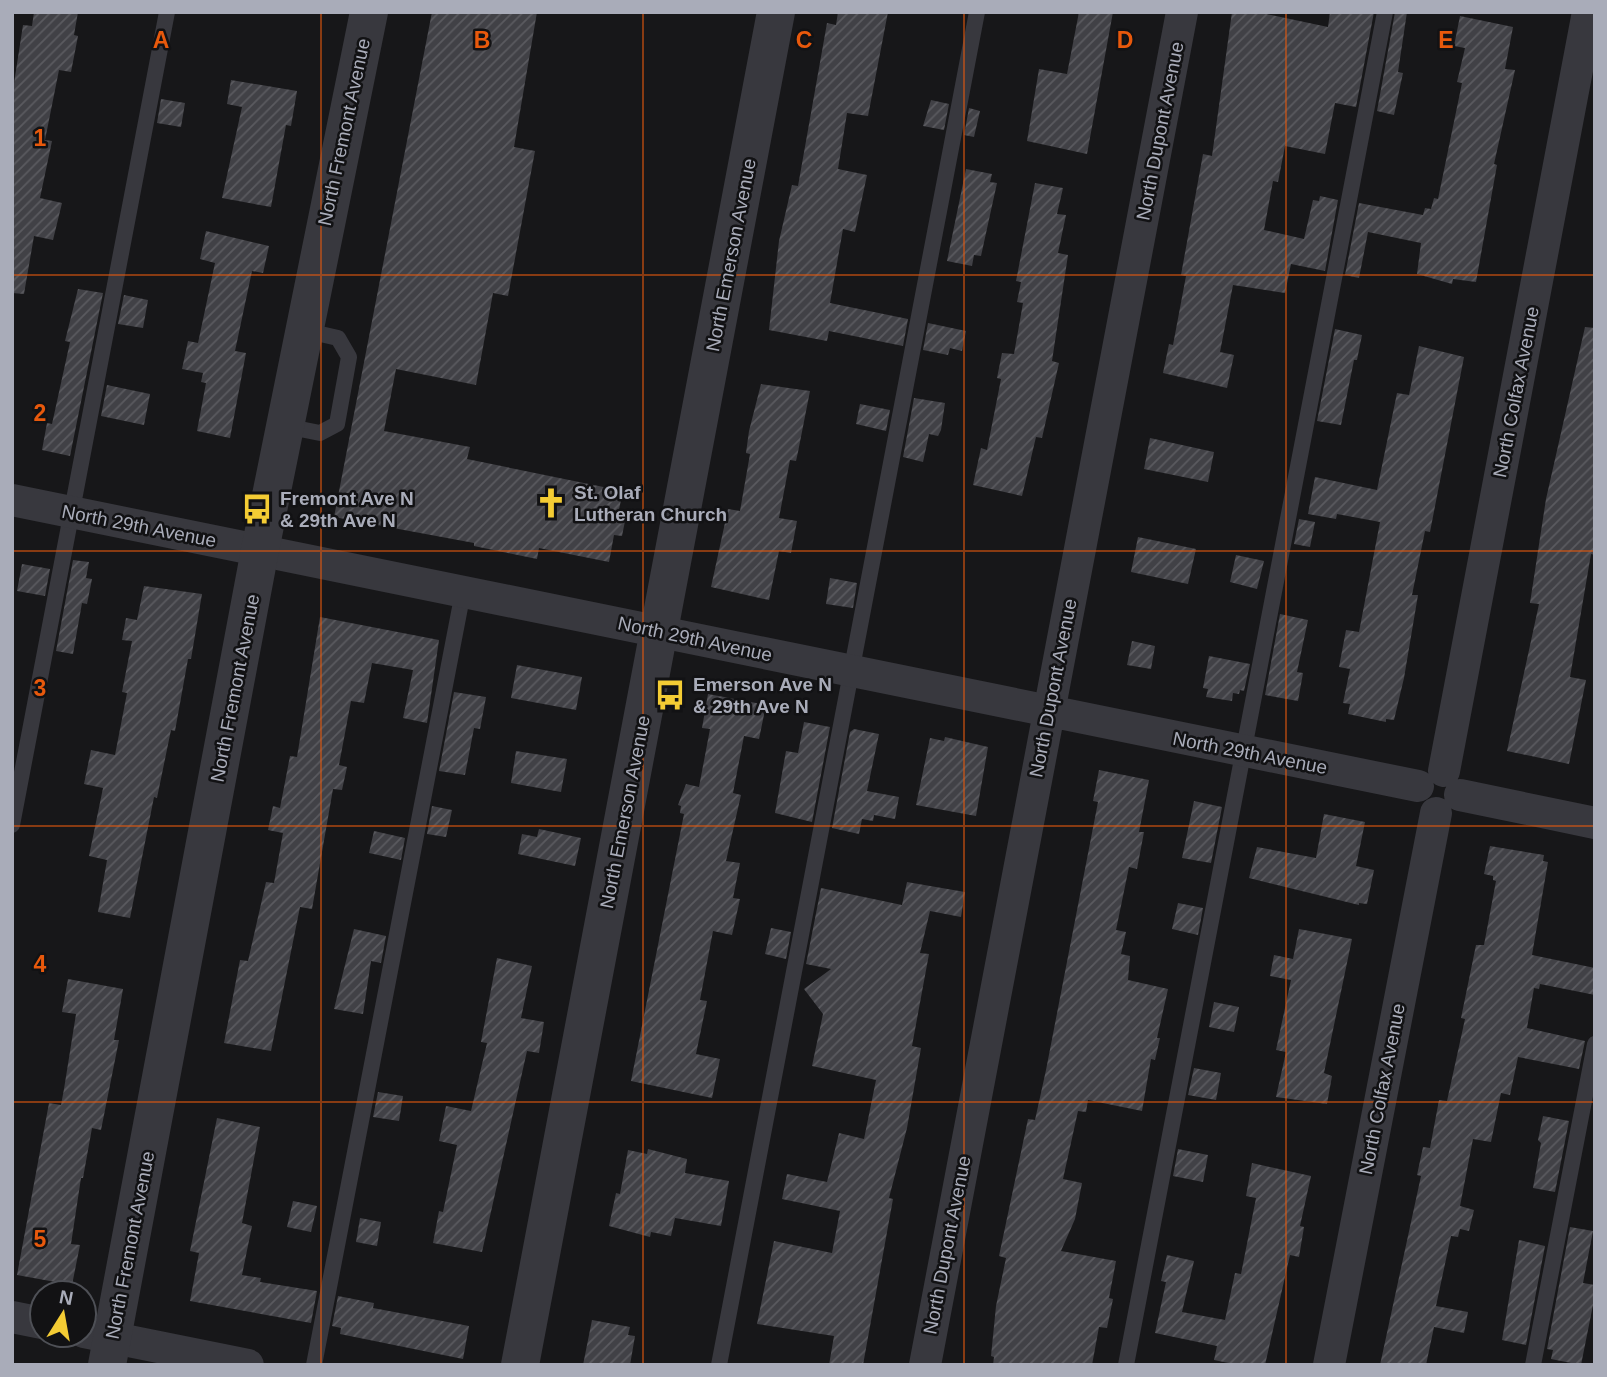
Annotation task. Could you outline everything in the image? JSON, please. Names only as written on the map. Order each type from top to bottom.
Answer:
[{"type":"street","name":"North Fremont Avenue","points":[[101,1345],[369,12]]},
{"type":"street","name":"North Emerson Avenue","points":[[520,1365],[776,12]]},
{"type":"street","name":"North Dupont Avenue","points":[[925,1365],[1182,12]]},
{"type":"street","name":"North Colfax Avenue","points":[[1329,1365],[1588,12]]},
{"type":"street","name":"North 29th Avenue","points":[[12,500],[1595,822]]},
{"type":"street","points":[[101,1345],[248,1365]]},
{"type":"lane","points":[[12,825],[167,12]]},
{"type":"lane","points":[[719,1365],[977,12]]},
{"type":"lane","points":[[1126,1365],[1385,12]]},
{"type":"lane","points":[[285,426],[320,433],[337,424],[349,357],[338,338],[303,330]]},
{"type":"lane","points":[[314,1365],[463,592]]},
{"type":"lane","points":[[1533,1365],[1595,1044]]},
{"type":"building","points":[[34,12],[78,12],[74,35],[78,36],[71,72],[59,70],[45,140],[52,141],[40,198],[62,203],[53,240],[34,236],[24,294],[12,293],[12,96],[23,25],[32,26]]},
{"type":"building","points":[[432,12],[537,12],[514,147],[535,151],[508,296],[493,293],[476,385],[396,369],[384,431],[470,447],[467,459],[623,491],[618,514],[626,516],[622,536],[614,535],[609,562],[539,548],[537,559],[474,546],[474,543],[334,517]]},
{"type":"building","points":[[838,12],[888,12],[868,116],[847,113],[838,169],[867,175],[855,232],[843,229],[830,303],[908,319],[903,346],[829,331],[827,341],[769,330],[779,241],[792,185],[798,186],[827,23],[836,25]]},
{"type":"building","points":[[1079,12],[1113,12],[1087,154],[1027,141],[1039,69],[1067,74]]},
{"type":"building","points":[[1232,12],[1257,12],[1328,27],[1330,12],[1374,12],[1356,107],[1335,103],[1325,154],[1285,146],[1278,182],[1273,181],[1264,230],[1304,239],[1313,200],[1319,201],[1320,196],[1338,200],[1325,271],[1291,264],[1285,293],[1233,285],[1220,352],[1234,355],[1227,388],[1163,373],[1169,344],[1173,345],[1186,276],[1181,275],[1203,154],[1212,156]]},
{"type":"building","points":[[1395,12],[1407,12],[1398,72],[1403,73],[1394,115],[1377,111]]},
{"type":"building","points":[[1460,16],[1513,27],[1505,69],[1515,70],[1494,164],[1497,165],[1476,282],[1453,279],[1452,284],[1417,274],[1421,243],[1368,232],[1359,278],[1345,275],[1359,203],[1423,215],[1425,208],[1431,209],[1434,198],[1438,199],[1462,83],[1457,82],[1465,48],[1454,46]]},
{"type":"building","points":[[231,80],[297,91],[291,126],[286,125],[271,207],[222,198],[242,107],[227,104]]},
{"type":"building","points":[[161,99],[185,103],[181,127],[157,123]]},
{"type":"building","points":[[931,100],[949,104],[944,130],[923,126]]},
{"type":"building","points":[[969,108],[980,111],[974,137],[964,135]]},
{"type":"building","points":[[966,169],[992,174],[990,182],[997,183],[981,256],[974,255],[972,266],[947,261]]},
{"type":"building","points":[[1035,183],[1063,188],[1057,214],[1066,215],[1058,253],[1068,255],[1052,361],[1059,363],[1042,438],[1036,437],[1022,496],[973,485],[981,448],[987,450],[1001,379],[997,378],[1002,353],[1014,354],[1023,303],[1017,302],[1021,282],[1016,281]]},
{"type":"building","points":[[206,231],[269,246],[263,273],[252,271],[235,351],[246,353],[230,438],[197,431],[206,383],[201,382],[203,373],[182,369],[188,341],[198,343],[215,263],[200,259]]},
{"type":"building","points":[[78,289],[103,293],[70,456],[42,450],[47,423],[52,424],[70,342],[65,341]]},
{"type":"building","points":[[124,295],[148,300],[143,328],[118,324]]},
{"type":"building","points":[[928,323],[966,331],[962,351],[950,348],[948,355],[923,350]]},
{"type":"building","points":[[1585,327],[1595,328],[1595,555],[1591,554],[1570,677],[1586,680],[1569,764],[1507,751],[1539,604],[1530,603],[1546,499]]},
{"type":"building","points":[[1335,329],[1362,335],[1357,360],[1354,360],[1341,425],[1317,421]]},
{"type":"building","points":[[1419,346],[1464,357],[1430,532],[1425,531],[1412,595],[1418,595],[1404,678],[1394,720],[1386,719],[1386,722],[1348,714],[1350,704],[1343,703],[1350,669],[1339,667],[1346,630],[1359,632],[1380,522],[1337,514],[1336,519],[1308,514],[1315,477],[1377,490],[1397,393],[1409,395]]},
{"type":"building","points":[[761,384],[810,391],[796,461],[790,460],[779,518],[797,521],[791,553],[779,551],[769,600],[711,587],[728,509],[740,511],[750,454],[746,453],[749,431]]},
{"type":"building","points":[[107,385],[150,394],[144,425],[101,416]]},
{"type":"building","points":[[914,398],[945,403],[941,430],[938,436],[929,434],[923,462],[903,457]]},
{"type":"building","points":[[860,404],[890,410],[886,431],[856,424]]},
{"type":"building","points":[[1150,438],[1214,452],[1208,482],[1144,469]]},
{"type":"building","points":[[1299,519],[1315,522],[1310,547],[1294,544]]},
{"type":"building","points":[[1138,537],[1196,549],[1188,584],[1131,572]]},
{"type":"building","points":[[1236,555],[1264,561],[1257,589],[1230,582]]},
{"type":"building","points":[[73,560],[89,562],[86,578],[92,579],[87,604],[82,603],[73,654],[56,651]]},
{"type":"building","points":[[22,564],[50,569],[45,596],[17,591]]},
{"type":"building","points":[[830,578],[857,583],[853,608],[826,604]]},
{"type":"building","points":[[144,586],[202,594],[175,731],[171,730],[157,798],[154,797],[130,918],[98,912],[107,860],[89,856],[103,788],[84,784],[91,750],[115,755],[127,693],[122,692],[132,641],[122,640],[126,618],[137,620]]},
{"type":"building","points":[[1280,614],[1308,620],[1297,672],[1303,673],[1298,701],[1265,695]]},
{"type":"building","points":[[320,617],[439,640],[427,723],[403,718],[413,670],[372,663],[364,703],[351,701],[339,765],[347,767],[342,790],[333,789],[312,909],[300,907],[271,1051],[224,1043],[240,960],[248,961],[266,882],[274,883],[283,833],[268,830],[273,806],[280,808],[290,756],[297,757]]},
{"type":"building","points":[[1132,641],[1155,646],[1151,669],[1127,665]]},
{"type":"building","points":[[1209,656],[1250,664],[1244,691],[1233,693],[1232,701],[1206,697],[1208,689],[1203,688]]},
{"type":"building","points":[[517,665],[582,677],[576,710],[511,698]]},
{"type":"building","points":[[454,692],[486,697],[480,729],[474,728],[465,775],[439,771]]},
{"type":"building","points":[[708,694],[766,705],[759,739],[744,736],[733,793],[741,795],[726,861],[740,863],[733,898],[740,899],[732,935],[713,931],[700,1000],[707,1001],[696,1054],[720,1059],[712,1098],[631,1081],[684,814],[680,813],[681,806],[678,805],[686,784],[699,787],[710,729],[702,728]]},
{"type":"building","points":[[804,722],[830,727],[812,822],[775,813],[786,751],[798,753]]},
{"type":"building","points":[[854,729],[879,734],[867,791],[899,797],[895,819],[874,815],[873,821],[862,819],[859,834],[832,828],[850,732]]},
{"type":"building","points":[[945,737],[988,747],[976,816],[916,805],[930,738],[944,741]]},
{"type":"building","points":[[516,751],[567,759],[561,792],[511,783]]},
{"type":"building","points":[[1099,770],[1149,780],[1139,832],[1144,832],[1137,869],[1129,867],[1116,930],[1126,932],[1121,954],[1130,956],[1128,980],[1168,989],[1157,1038],[1160,1038],[1155,1060],[1151,1059],[1142,1111],[1088,1100],[1086,1112],[1078,1111],[1063,1179],[1082,1183],[1075,1219],[1061,1251],[1116,1261],[1107,1328],[1099,1327],[1092,1365],[993,1365],[994,1357],[991,1356],[996,1306],[1006,1258],[999,1256],[1028,1119],[1035,1120],[1046,1070],[1098,802],[1093,801]]},
{"type":"building","points":[[1194,801],[1222,807],[1211,863],[1182,858]]},
{"type":"building","points":[[432,806],[452,810],[446,837],[427,834]]},
{"type":"building","points":[[1324,814],[1365,822],[1356,866],[1374,870],[1367,904],[1359,905],[1249,878],[1257,847],[1316,858]]},
{"type":"building","points":[[539,829],[581,838],[575,866],[518,854],[522,834],[537,837]]},
{"type":"building","points":[[374,831],[405,838],[401,860],[369,853]]},
{"type":"building","points":[[1490,846],[1544,855],[1543,861],[1548,862],[1532,955],[1595,968],[1595,995],[1540,984],[1539,989],[1534,988],[1527,1028],[1585,1041],[1579,1069],[1518,1057],[1510,1095],[1501,1093],[1491,1142],[1473,1139],[1460,1206],[1474,1210],[1469,1231],[1460,1229],[1458,1237],[1451,1236],[1436,1306],[1468,1312],[1464,1333],[1434,1327],[1426,1365],[1380,1365],[1421,1176],[1417,1175],[1423,1147],[1430,1148],[1439,1100],[1447,1101],[1465,1019],[1461,1018],[1476,945],[1484,945],[1496,881],[1493,876],[1484,874]]},
{"type":"building","points":[[907,882],[965,892],[961,917],[930,911],[920,953],[929,954],[912,1046],[921,1048],[907,1128],[889,1198],[893,1199],[863,1365],[829,1365],[834,1336],[757,1324],[774,1241],[832,1253],[840,1211],[782,1199],[787,1174],[827,1182],[839,1133],[864,1139],[876,1080],[812,1066],[823,1014],[804,989],[831,969],[806,964],[821,888],[902,905]]},
{"type":"building","points":[[1178,903],[1203,908],[1198,935],[1172,929]]},
{"type":"building","points":[[771,928],[791,932],[786,959],[765,954]]},
{"type":"building","points":[[354,929],[386,936],[381,963],[371,961],[363,1014],[334,1009]]},
{"type":"building","points":[[1299,929],[1352,939],[1324,1073],[1332,1076],[1327,1104],[1276,1097],[1286,1052],[1276,1050],[1291,980],[1270,976],[1274,955],[1293,959]]},
{"type":"building","points":[[497,958],[532,966],[521,1018],[544,1022],[539,1053],[527,1051],[482,1252],[433,1243],[439,1211],[443,1212],[457,1145],[439,1141],[446,1106],[471,1111],[487,1043],[481,1042]]},
{"type":"building","points":[[68,979],[123,989],[114,1040],[119,1040],[101,1130],[92,1128],[81,1178],[71,1244],[80,1245],[73,1279],[39,1279],[17,1275],[49,1103],[61,1105],[64,1089],[76,1014],[62,1012]]},
{"type":"building","points":[[1214,1002],[1239,1007],[1234,1032],[1209,1027]]},
{"type":"building","points":[[1194,1068],[1221,1073],[1216,1100],[1188,1095]]},
{"type":"building","points":[[378,1092],[403,1096],[399,1121],[373,1117]]},
{"type":"building","points":[[1543,1116],[1569,1121],[1555,1192],[1533,1188]]},
{"type":"building","points":[[217,1118],[260,1127],[242,1223],[252,1226],[242,1275],[261,1278],[260,1282],[317,1291],[311,1323],[190,1301],[199,1253],[190,1251]]},
{"type":"building","points":[[648,1149],[687,1159],[685,1173],[729,1181],[721,1226],[675,1218],[671,1236],[651,1232],[650,1237],[609,1226],[616,1193],[620,1194],[628,1150],[647,1154]]},
{"type":"building","points":[[1178,1149],[1208,1155],[1203,1182],[1173,1176]]},
{"type":"building","points":[[1252,1163],[1311,1176],[1300,1226],[1304,1227],[1299,1257],[1290,1255],[1265,1365],[1238,1365],[1214,1360],[1217,1346],[1155,1333],[1166,1282],[1161,1281],[1167,1255],[1194,1261],[1182,1312],[1225,1320],[1235,1273],[1241,1274],[1256,1198],[1246,1196]]},
{"type":"building","points":[[293,1201],[317,1206],[311,1232],[287,1227]]},
{"type":"building","points":[[360,1218],[381,1222],[377,1246],[356,1242]]},
{"type":"building","points":[[1570,1227],[1593,1231],[1583,1283],[1595,1285],[1595,1295],[1581,1365],[1551,1359],[1553,1350],[1547,1349]]},
{"type":"building","points":[[1519,1240],[1545,1246],[1526,1345],[1502,1340]]},
{"type":"building","points":[[338,1296],[374,1303],[373,1308],[469,1326],[463,1359],[340,1334],[341,1328],[332,1326]]},
{"type":"building","points":[[592,1320],[630,1327],[628,1335],[635,1336],[630,1365],[583,1365]]},
{"type":"place","name":"St. Olaf Lutheran Church","points":[[551,503]]},
{"type":"place","name":"Fremont Ave N & 29th Ave N","points":[[257,509]]},
{"type":"place","name":"Emerson Ave N & 29th Ave N","points":[[670,695]]}]
